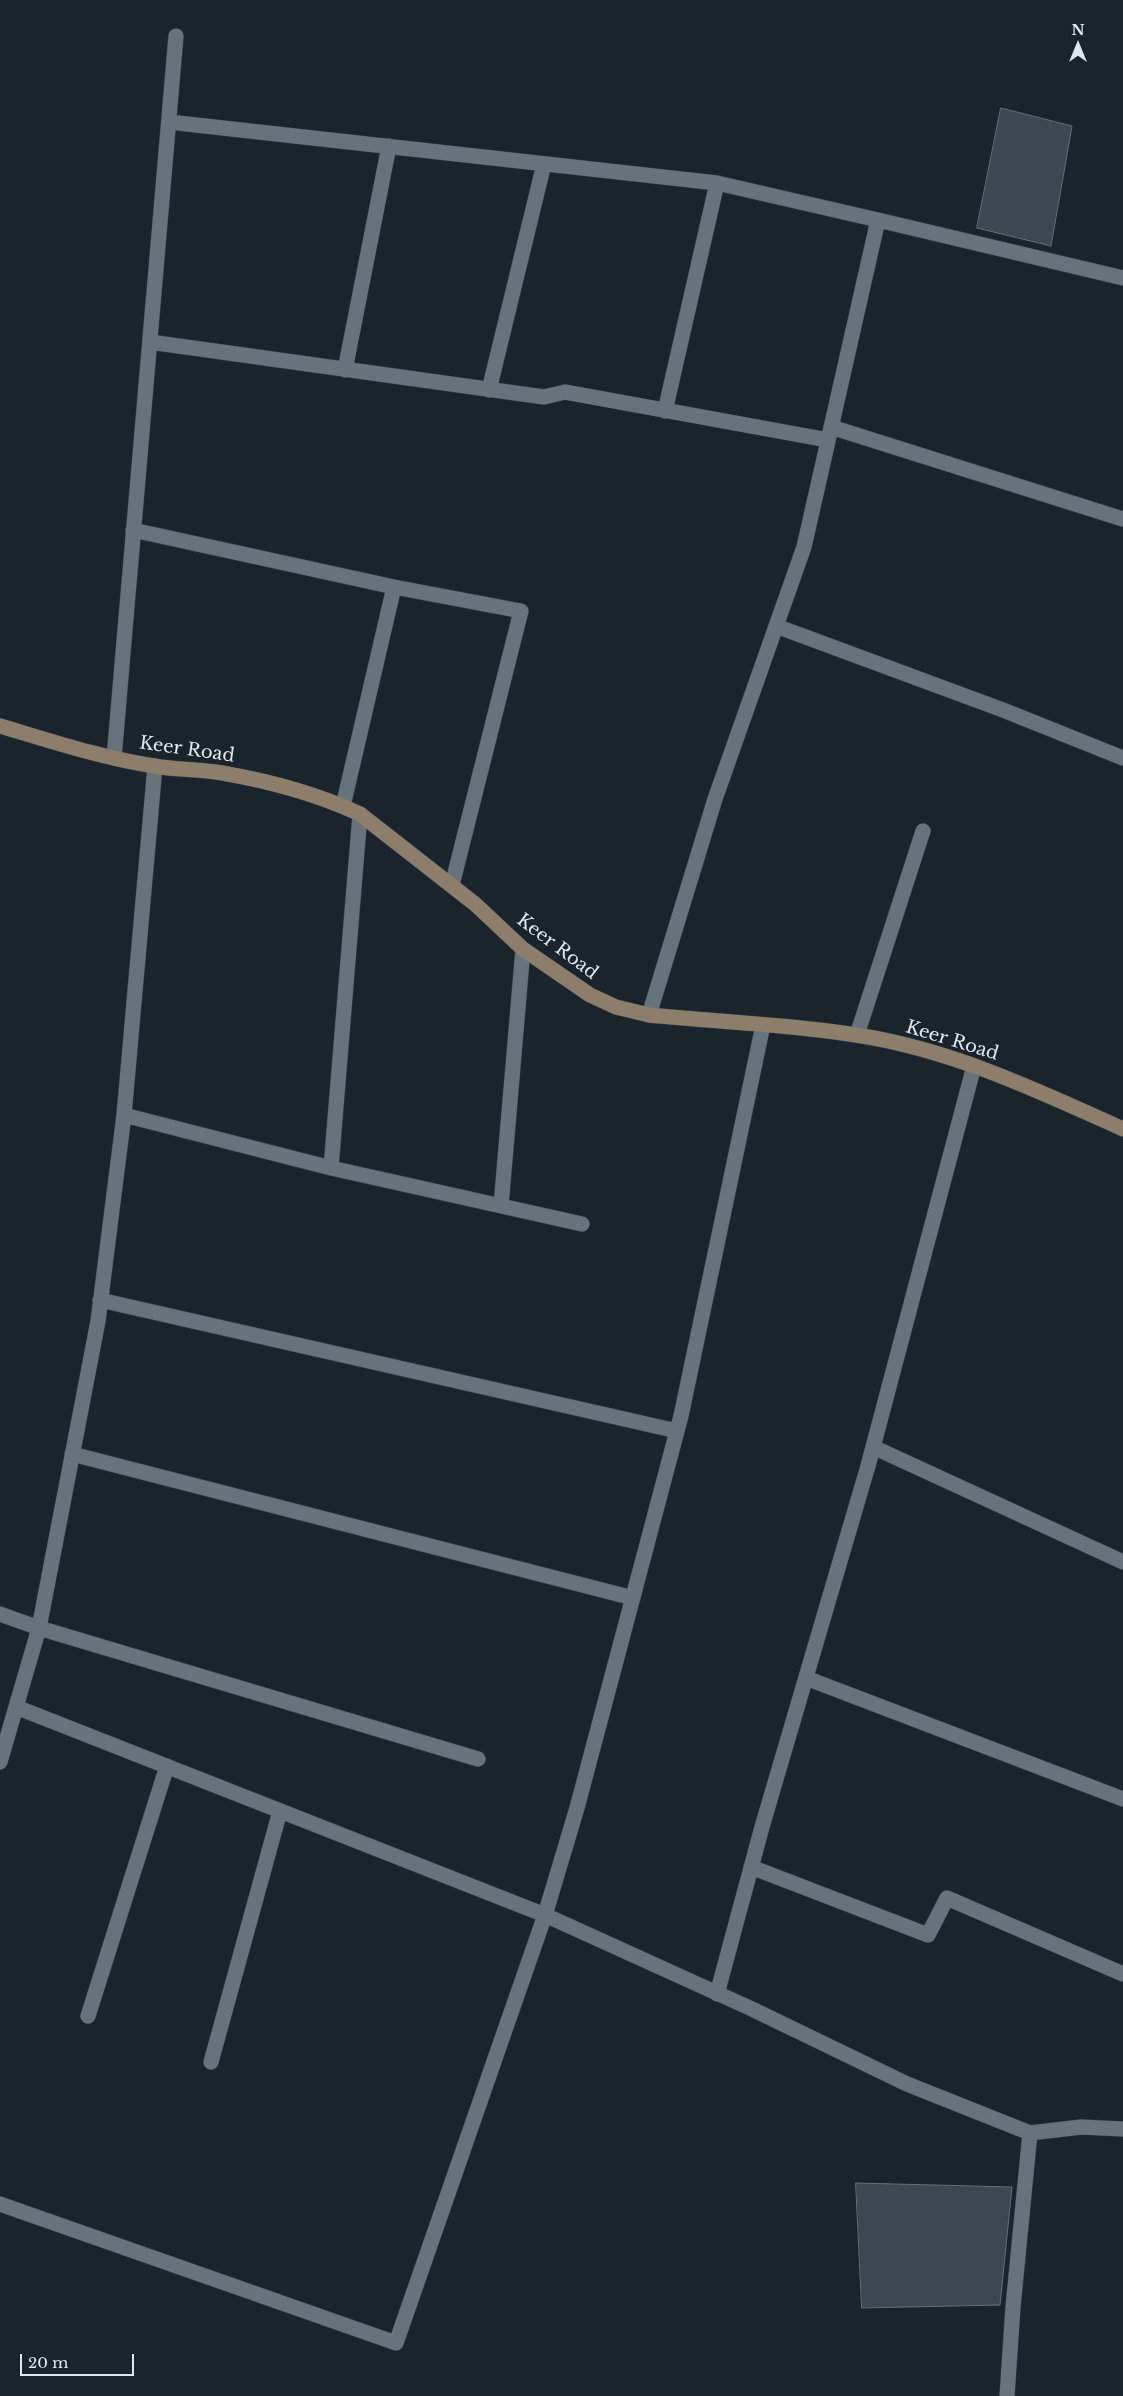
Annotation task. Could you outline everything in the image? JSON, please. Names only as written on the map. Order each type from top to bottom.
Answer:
[{"type":"street","points":[[114,758],[176,36]]},
{"type":"street","points":[[169,122],[717,183],[1123,278]]},
{"type":"street","points":[[345,370],[389,146]]},
{"type":"street","points":[[489,390],[544,164]]},
{"type":"street","points":[[665,411],[717,183]]},
{"type":"street","points":[[649,1015],[715,799],[804,547],[878,220]]},
{"type":"street","points":[[150,342],[544,398],[566,392],[665,411],[829,434],[1123,519]]},
{"type":"street","points":[[133,530],[394,587],[521,611],[452,885]]},
{"type":"street","points":[[343,806],[394,587]]},
{"type":"street","points":[[776,626],[1003,710],[1123,758]]},
{"type":"street","name":"Keer Road","points":[[0,726],[114,758],[154,766],[222,773],[281,787],[343,806],[360,814],[452,885],[523,949],[590,995],[616,1007],[649,1015],[857,1035],[922,1049],[974,1066],[1046,1094],[1123,1129]]},
{"type":"street","points":[[0,1762],[39,1628],[100,1300],[124,1115],[154,766]]},
{"type":"street","points":[[331,1168],[360,814]]},
{"type":"street","points":[[857,1035],[923,831]]},
{"type":"street","points":[[501,1206],[523,949]]},
{"type":"street","points":[[0,2204],[396,2342],[545,1915],[577,1808],[677,1431],[763,1025]]},
{"type":"street","points":[[717,1994],[873,1446],[974,1066]]},
{"type":"street","points":[[124,1115],[331,1168],[582,1224]]},
{"type":"street","points":[[100,1300],[677,1431]]},
{"type":"street","points":[[873,1446],[1123,1562]]},
{"type":"street","points":[[72,1454],[633,1598]]},
{"type":"street","points":[[0,1614],[39,1628],[478,1759]]},
{"type":"street","points":[[806,1678],[1123,1799]]},
{"type":"street","points":[[16,1707],[545,1915],[907,2084],[1030,2133],[1081,2127],[1123,2129]]},
{"type":"street","points":[[88,2016],[167,1766]]},
{"type":"street","points":[[211,2062],[280,1811]]},
{"type":"street","points":[[752,1867],[928,1935],[947,1898],[1123,1974]]},
{"type":"street","points":[[1007,2396],[1013,2307],[1030,2133]]},
{"type":"building","points":[[1001,108],[1072,126],[1051,246],[977,228]]},
{"type":"building","points":[[856,2183],[1012,2187],[1000,2305],[862,2308]]}]
